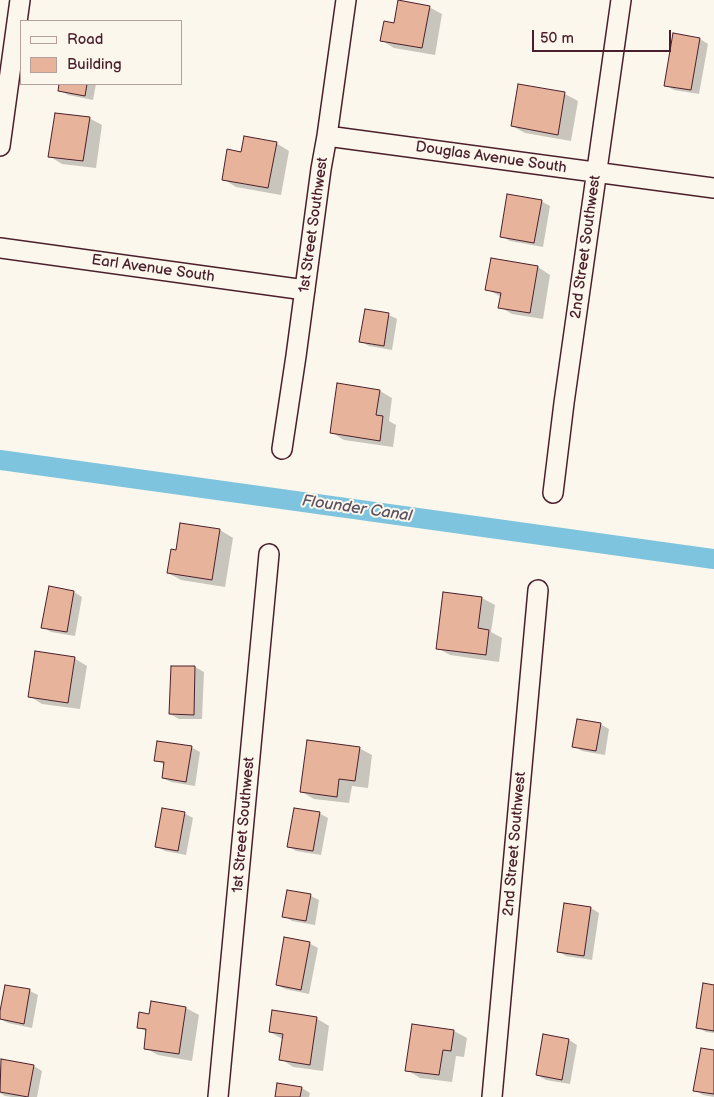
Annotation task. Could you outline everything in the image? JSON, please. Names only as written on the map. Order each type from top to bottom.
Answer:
[{"type":"street","points":[[0,146],[20,0]]},
{"type":"street","name":"1st Street Southwest","points":[[282,449],[346,0]]},
{"type":"street","name":"2nd Street Southwest","points":[[553,493],[621,0]]},
{"type":"street","name":"Douglas Avenue South","points":[[327,136],[714,188]]},
{"type":"street","name":"Earl Avenue South","points":[[0,248],[305,290]]},
{"type":"street","name":"1st Street Southwest","points":[[218,1097],[269,554]]},
{"type":"street","name":"2nd Street Southwest","points":[[492,1097],[538,590]]},
{"type":"building","points":[[398,0],[430,6],[422,48],[380,41],[384,21],[394,23]]},
{"type":"building","points":[[673,33],[700,38],[691,90],[664,86]]},
{"type":"building","points":[[518,84],[565,92],[558,135],[511,126]]},
{"type":"building","points":[[59,85],[87,85],[85,96],[58,91]]},
{"type":"building","points":[[55,113],[90,117],[83,161],[48,157]]},
{"type":"building","points":[[244,136],[277,142],[268,188],[222,180],[227,149],[241,152]]},
{"type":"building","points":[[507,194],[542,200],[534,243],[500,237]]},
{"type":"building","points":[[491,258],[538,266],[530,313],[498,308],[501,293],[485,290]]},
{"type":"building","points":[[365,309],[389,313],[384,346],[359,342]]},
{"type":"building","points":[[337,383],[380,390],[376,415],[383,416],[380,441],[330,433]]},
{"type":"building","points":[[180,523],[220,529],[212,580],[167,573],[171,549],[176,550]]},
{"type":"building","points":[[49,586],[74,591],[67,632],[41,628]]},
{"type":"building","points":[[443,592],[482,597],[478,628],[489,630],[486,655],[436,649]]},
{"type":"building","points":[[35,651],[75,657],[68,703],[28,697]]},
{"type":"building","points":[[171,666],[195,666],[194,715],[169,714]]},
{"type":"building","points":[[577,719],[601,723],[596,751],[572,747]]},
{"type":"building","points":[[307,740],[360,747],[355,781],[339,779],[337,797],[300,792]]},
{"type":"building","points":[[157,741],[192,746],[186,782],[162,778],[164,762],[154,761]]},
{"type":"building","points":[[162,808],[185,812],[178,851],[155,847]]},
{"type":"building","points":[[294,808],[320,812],[313,851],[287,847]]},
{"type":"building","points":[[287,890],[311,894],[306,921],[282,917]]},
{"type":"building","points":[[564,903],[591,907],[584,956],[557,952]]},
{"type":"building","points":[[284,937],[310,942],[301,990],[276,985]]},
{"type":"building","points":[[703,983],[714,985],[714,1031],[696,1028]]},
{"type":"building","points":[[5,985],[30,989],[24,1024],[0,1019]]},
{"type":"building","points":[[151,1001],[186,1007],[179,1054],[144,1049],[146,1029],[137,1028],[139,1012],[149,1014]]},
{"type":"building","points":[[272,1010],[317,1017],[310,1065],[279,1060],[283,1034],[269,1032]]},
{"type":"building","points":[[412,1024],[454,1030],[451,1051],[443,1050],[439,1075],[405,1071]]},
{"type":"building","points":[[543,1034],[569,1039],[562,1080],[536,1075]]},
{"type":"building","points":[[701,1048],[714,1050],[714,1094],[693,1091]]},
{"type":"building","points":[[1,1059],[34,1065],[28,1097],[0,1092]]},
{"type":"building","points":[[277,1083],[302,1087],[300,1097],[275,1097]]},
{"type":"waterway","name":"Flounder Canal","points":[[0,460],[714,559]]}]
